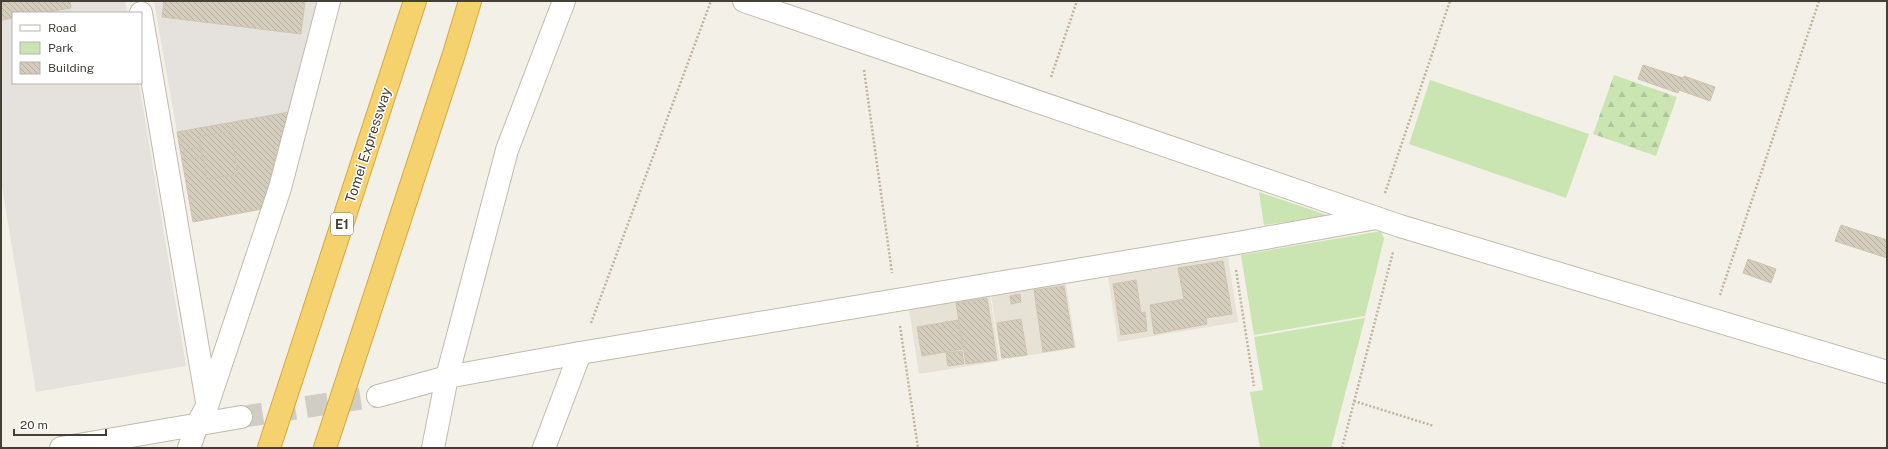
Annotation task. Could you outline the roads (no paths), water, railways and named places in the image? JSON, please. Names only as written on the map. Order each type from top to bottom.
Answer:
[{"type":"highway","name":"Tomei Expressway","points":[[269,448],[415,1]]},
{"type":"highway","points":[[325,448],[449,70],[470,1]]},
{"type":"street","points":[[139,1],[141,12]]},
{"type":"street","points":[[189,448],[197,425],[207,406],[280,188],[329,1]]},
{"type":"street","points":[[433,448],[447,377],[507,150],[564,1]]},
{"type":"street","points":[[744,1],[1400,226],[1887,372]]},
{"type":"street","points":[[142,19],[207,406]]},
{"type":"street","points":[[378,396],[447,377],[1232,244],[1376,218]]},
{"type":"street","points":[[544,448],[580,354]]},
{"type":"street","points":[[61,448],[241,416]]},
{"type":"tunnel","points":[[241,417],[378,396]]}]
